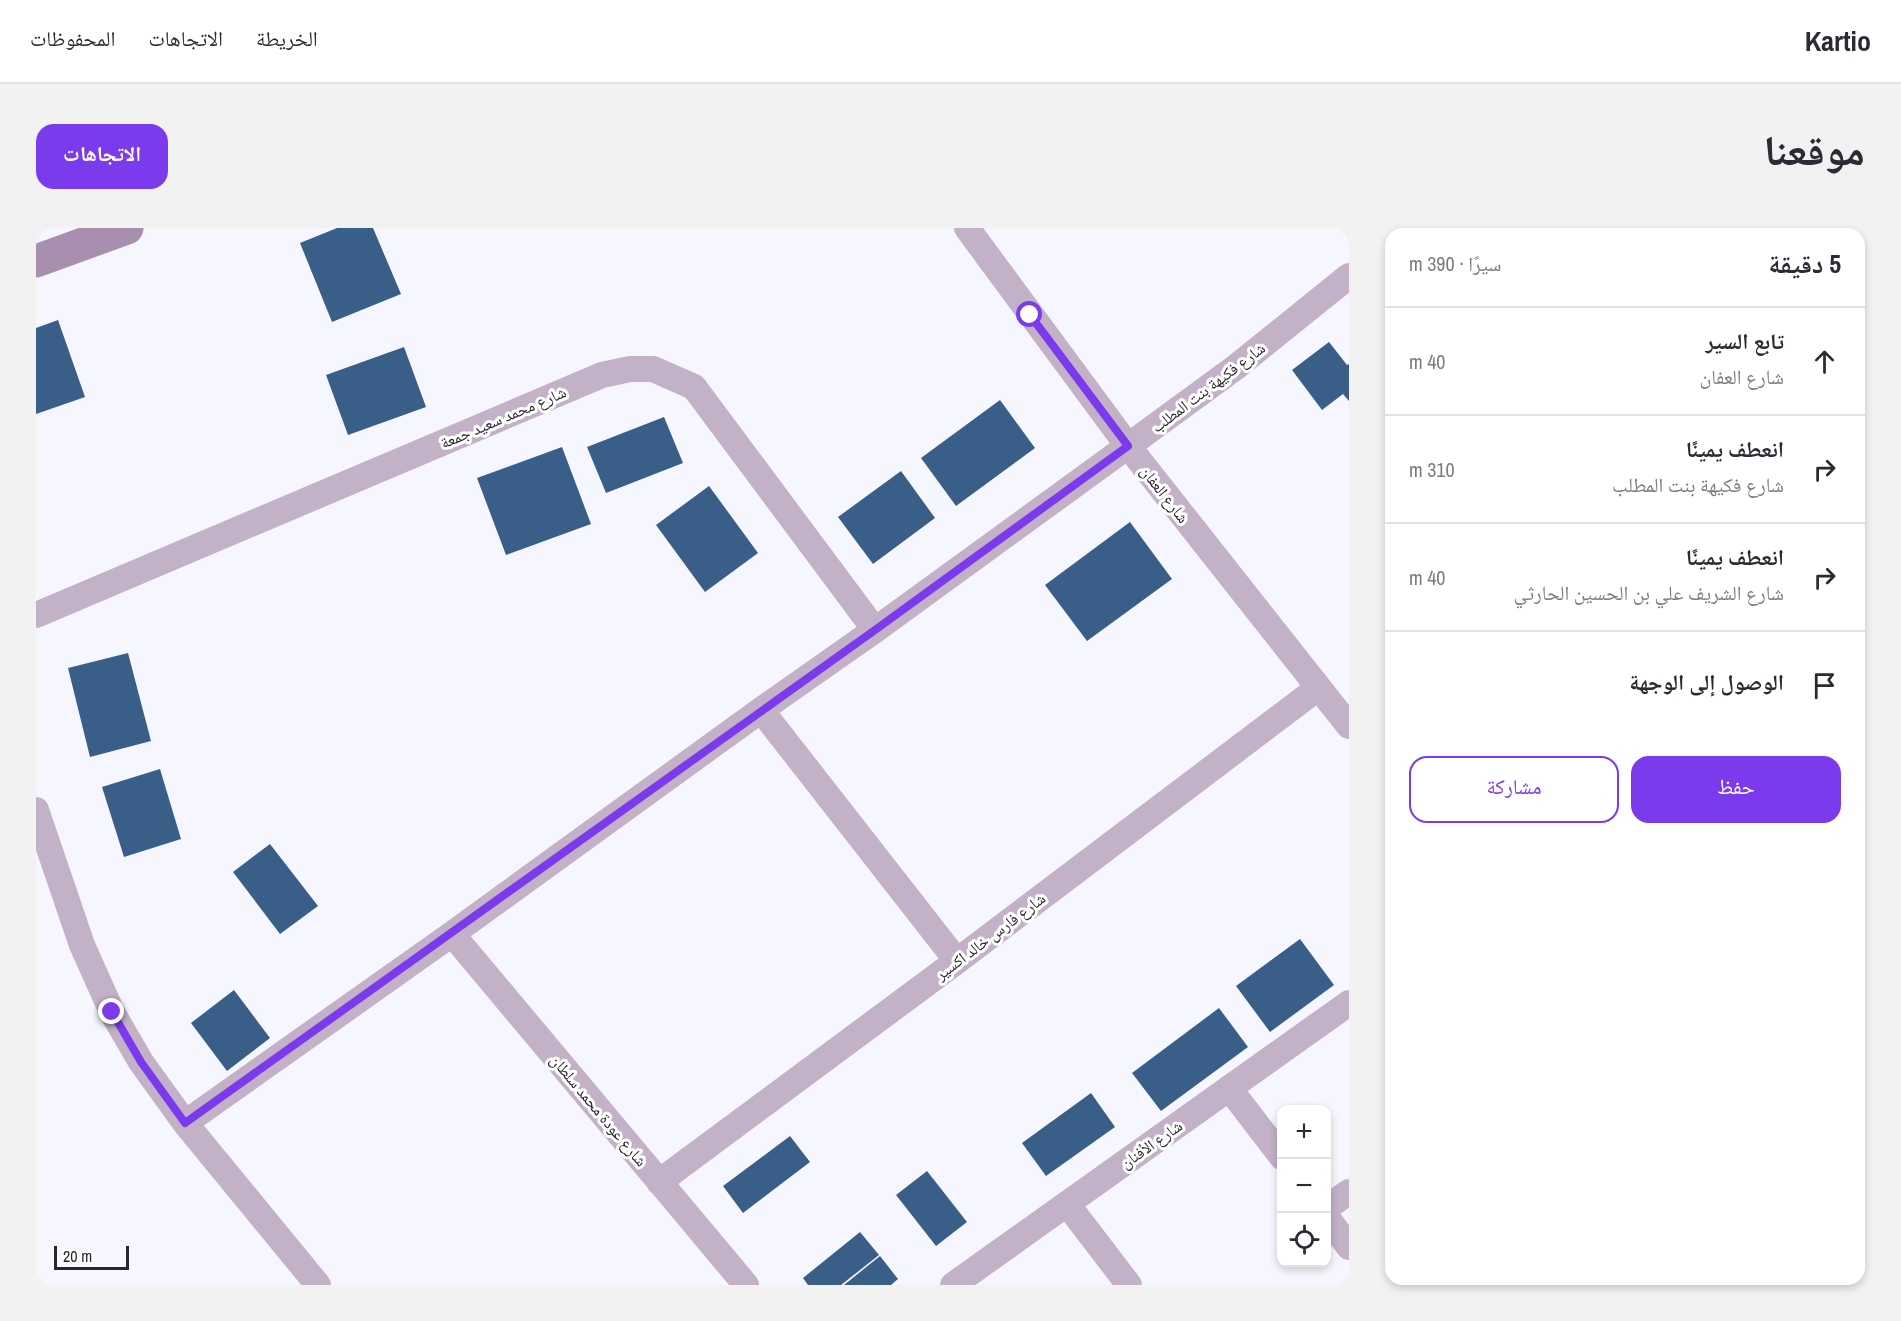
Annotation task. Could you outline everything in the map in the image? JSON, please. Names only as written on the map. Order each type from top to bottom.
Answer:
[{"type":"street","points":[[36,261],[127,228]]},
{"type":"street","name":"شارع العفان","points":[[967,228],[1128,446],[1349,726]]},
{"type":"street","name":"شارع فكيهة بنت المطلب","points":[[185,1123],[452,934],[1128,446],[1236,367],[1349,276]]},
{"type":"street","name":"شارع محمد سعيد جمعة","points":[[36,615],[602,375],[630,369],[653,369],[694,387],[875,630]]},
{"type":"street","name":"شارع فارس خالد اكسير","points":[[659,1182],[957,961],[1318,688]]},
{"type":"street","points":[[761,710],[957,961]]},
{"type":"street","points":[[36,810],[82,945],[112,1012],[141,1062],[185,1123],[318,1285]]},
{"type":"street","name":"شارع عودة محمد سلطان","points":[[452,934],[746,1285]]},
{"type":"street","name":"شارع الأفنان","points":[[953,1285],[1349,1003]]},
{"type":"street","points":[[1229,1089],[1277,1152]]},
{"type":"street","points":[[1331,1205],[1349,1192]]},
{"type":"street","points":[[1067,1204],[1129,1285]]},
{"type":"street","points":[[1331,1223],[1349,1247]]},
{"type":"building","points":[[337,228],[373,228],[401,294],[332,322],[300,243]]},
{"type":"building","points":[[58,320],[85,397],[36,414],[36,328]]},
{"type":"building","points":[[1329,342],[1347,365],[1349,364],[1349,401],[1343,394],[1322,410],[1292,370]]},
{"type":"building","points":[[404,347],[426,407],[348,435],[326,375]]},
{"type":"building","points":[[1000,400],[1035,448],[956,506],[921,458]]},
{"type":"building","points":[[664,417],[683,463],[606,493],[587,447]]},
{"type":"building","points":[[562,447],[591,524],[506,555],[477,478]]},
{"type":"building","points":[[901,471],[935,518],[873,564],[838,517]]},
{"type":"building","points":[[709,486],[758,553],[705,592],[656,525]]},
{"type":"building","points":[[1130,522],[1172,579],[1087,641],[1045,585]]},
{"type":"building","points":[[128,653],[151,741],[90,757],[68,668]]},
{"type":"building","points":[[160,769],[181,839],[124,857],[102,787]]},
{"type":"building","points":[[270,844],[318,906],[280,934],[233,872]]},
{"type":"building","points":[[1300,939],[1334,985],[1270,1032],[1236,986]]},
{"type":"building","points":[[234,990],[270,1038],[227,1071],[191,1023]]},
{"type":"building","points":[[1219,1008],[1248,1047],[1161,1111],[1132,1073]]},
{"type":"building","points":[[1091,1093],[1115,1127],[1046,1176],[1022,1143]]},
{"type":"building","points":[[790,1136],[810,1162],[743,1213],[723,1186]]},
{"type":"building","points":[[927,1171],[967,1222],[936,1246],[896,1195]]},
{"type":"building","points":[[860,1232],[879,1255],[841,1285],[808,1285],[803,1278]]},
{"type":"building","points":[[880,1256],[898,1279],[891,1285],[844,1285]]},
{"type":"route","points":[[112,1012],[141,1062],[185,1123],[452,934],[1128,446],[1030,315]]}]
